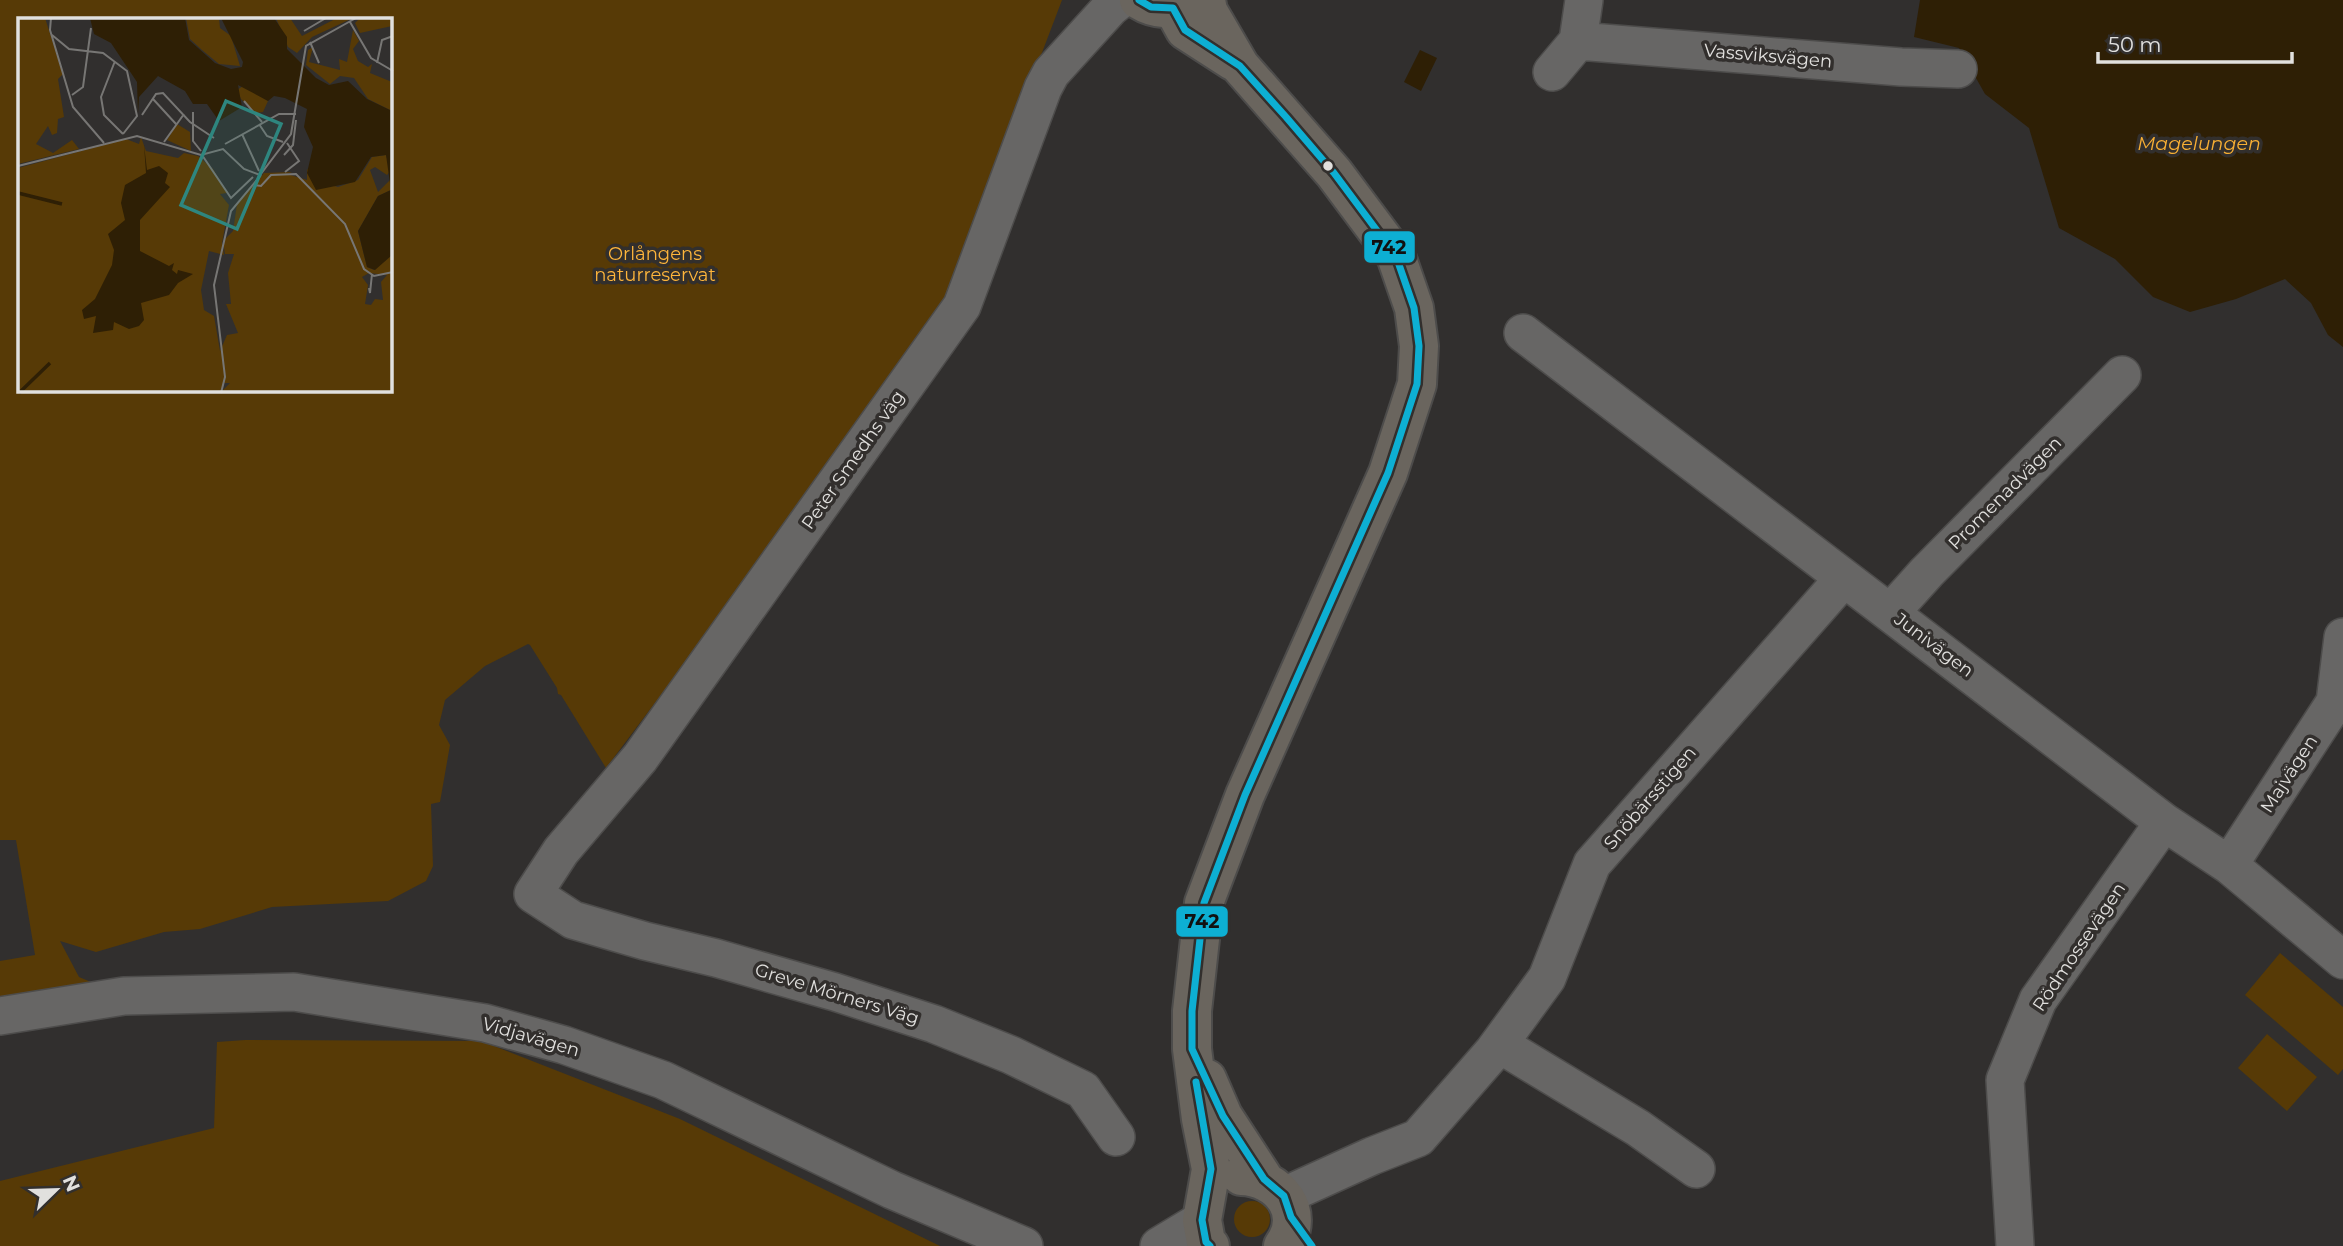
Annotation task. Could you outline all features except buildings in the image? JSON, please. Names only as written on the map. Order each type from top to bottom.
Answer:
[{"type":"main road","points":[[1177,2],[1185,30],[1240,66],[1334,173],[1396,256],[1414,308],[1419,346],[1417,384],[1388,473],[1245,795],[1203,903],[1192,1011],[1192,1049],[1211,1169],[1206,1222]]},
{"type":"main road","points":[[1192,1049],[1223,1116],[1287,1217]]},
{"type":"main road","points":[[1206,1222],[1217,1186],[1231,1178],[1244,1176],[1287,1217]]},
{"type":"street","name":"Peter Smedhs väg","points":[[533,894],[561,851],[640,758],[962,306],[1043,88],[1051,73],[1120,0]]},
{"type":"street","points":[[1552,72],[1578,41],[1584,0]]},
{"type":"street","name":"Vassviksvägen","points":[[1578,41],[1901,67],[1958,69]]},
{"type":"street","name":"Junivägen","points":[[1522,333],[2164,822],[2229,865],[2343,960]]},
{"type":"street","name":"Promenadvägen","points":[[1891,612],[1927,572],[2122,375]]},
{"type":"street","name":"Snöbärsstigen","points":[[1287,1217],[1372,1156],[1418,1138],[1499,1044],[1547,978],[1592,864],[1844,578]]},
{"type":"street","name":"Majvägen","points":[[2229,865],[2335,702],[2343,637]]},
{"type":"street","name":"Rödmossevägen","points":[[2015,1246],[2005,1080],[2038,1000],[2164,822]]},
{"type":"street","name":"Greve Mörners Väg","points":[[533,894],[573,920],[645,942],[716,958],[835,992],[934,1024],[1011,1055],[1083,1090],[1116,1137]]},
{"type":"street","name":"Vidjavägen","points":[[0,1016],[124,996],[294,992],[485,1023],[564,1045],[663,1080],[892,1190],[974,1237],[1024,1246]]},
{"type":"street","points":[[1499,1044],[1637,1128],[1696,1169]]},
{"type":"street","points":[[1159,1246],[1206,1222]]},
{"type":"green space","name":"Orlångens naturreservat","points":[[0,0],[1062,0],[957,276],[944,319],[606,768],[528,644],[485,666],[445,700],[439,725],[450,745],[440,802],[431,804],[433,866],[426,881],[388,901],[272,907],[200,929],[164,932],[96,952],[60,941],[79,977],[124,996],[0,1016],[0,961],[35,955],[16,840],[0,840]]},
{"type":"green space","points":[[2280,953],[2343,1007],[2343,1069],[2338,1075],[2245,995]]},
{"type":"green space","points":[[2267,1034],[2317,1077],[2287,1111],[2238,1068]]},
{"type":"green space","points":[[481,1041],[680,1119],[940,1246],[0,1246],[0,1181],[214,1128],[217,1042]]},
{"type":"green space","points":[[1252,1201],[1264,1207],[1270,1219],[1264,1231],[1252,1237],[1240,1231],[1234,1219],[1240,1207]]},
{"type":"water","name":"Magelungen","points":[[1920,0],[2343,0],[2343,347],[2328,335],[2311,303],[2285,279],[2236,299],[2190,312],[2153,297],[2115,259],[2059,228],[2029,128],[1985,94],[1959,48],[1914,37]]},
{"type":"water","points":[[1420,50],[1437,58],[1421,91],[1404,82]]},
{"type":"transit line","name":"742","points":[[1139,0],[1151,7],[1173,8],[1185,30],[1240,66],[1286,117],[1334,173],[1396,256],[1414,308],[1419,346],[1417,384],[1388,473],[1245,795],[1204,903],[1192,1011],[1192,1049],[1223,1116],[1264,1179],[1284,1196],[1291,1217],[1312,1246]]},
{"type":"transit line","name":"742","points":[[1196,1082],[1211,1169],[1202,1220],[1206,1242],[1210,1246]]}]
